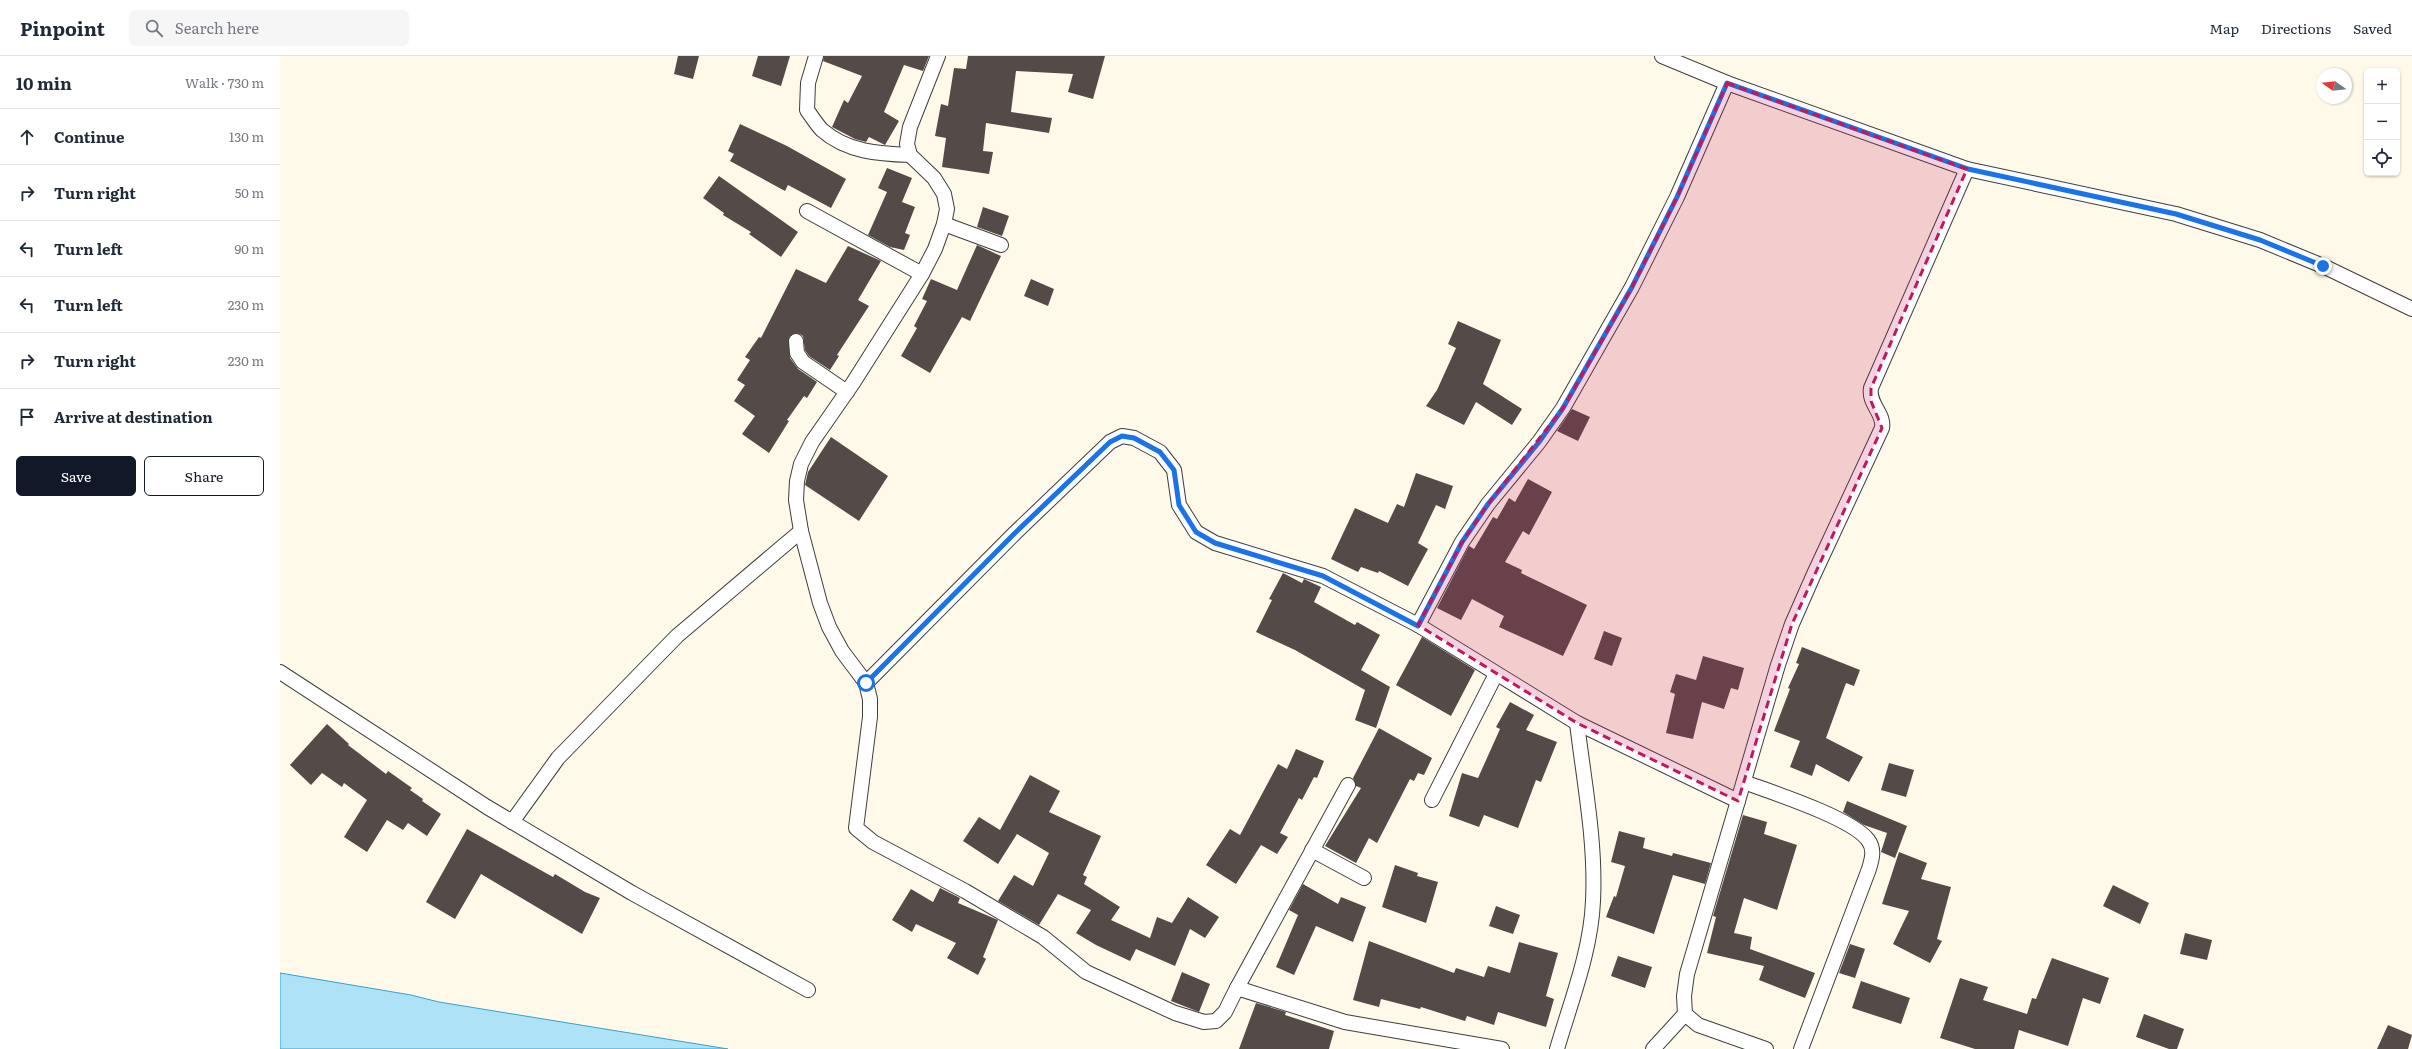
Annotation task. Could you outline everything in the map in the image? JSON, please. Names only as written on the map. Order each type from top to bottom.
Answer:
[{"type":"street","points":[[816,56],[808,83],[807,110],[822,130],[849,147],[868,152],[910,154]]},
{"type":"street","points":[[938,56],[910,127],[907,144],[910,154],[934,178],[944,194],[947,209],[944,224],[922,274],[847,392],[812,442],[801,464],[796,481],[796,500],[801,531],[829,628],[842,651],[866,683],[870,699],[870,717],[856,828],[863,836],[1043,937],[1086,972],[1175,1013],[1204,1022],[1216,1021],[1225,1012],[1348,786]]},
{"type":"street","points":[[1662,56],[1727,83],[1968,169],[2176,214],[2260,240],[2323,266],[2412,309]]},
{"type":"street","points":[[1418,626],[1462,542],[1488,504],[1539,442],[1563,408],[1632,287],[1677,197],[1727,83]]},
{"type":"street","points":[[1766,1049],[1698,1026],[1685,1014],[1684,996],[1694,946],[1778,665],[1792,624],[1882,428],[1882,420],[1871,401],[1871,388],[1968,169]]},
{"type":"street","points":[[807,211],[922,274]]},
{"type":"street","points":[[944,224],[1001,246]]},
{"type":"street","points":[[796,342],[797,353],[803,362],[847,392]]},
{"type":"street","points":[[866,683],[1015,533],[1110,442],[1122,436],[1134,438],[1148,444],[1160,452],[1174,470],[1179,505],[1196,532],[1215,543],[1323,576],[1418,626],[1577,723],[1738,801]]},
{"type":"street","points":[[512,822],[558,758],[677,636],[801,531]]},
{"type":"street","points":[[280,672],[512,822],[632,893],[808,990]]},
{"type":"street","points":[[1432,800],[1496,674]]},
{"type":"street","points":[[1557,1049],[1586,947],[1593,902],[1593,844],[1577,723]]},
{"type":"street","points":[[1744,782],[1800,802],[1840,821],[1868,840],[1872,847],[1873,855],[1869,869],[1801,1049]]},
{"type":"street","points":[[1312,850],[1364,878]]},
{"type":"street","points":[[1237,988],[1345,1022],[1502,1049]]},
{"type":"street","points":[[1653,1049],[1685,1014]]},
{"type":"highlighted area","points":[[1727,83],[1967,169],[1871,388],[1871,401],[1882,428],[1792,624],[1738,801],[1577,723],[1418,625],[1462,542],[1488,504],[1563,408],[1632,287],[1677,197]]},
{"type":"water","points":[[280,973],[411,995],[439,1002],[728,1049],[280,1049]]},
{"type":"building","points":[[678,56],[699,56],[693,79],[674,74]]},
{"type":"building","points":[[758,56],[790,56],[781,86],[752,76]]},
{"type":"building","points":[[824,56],[929,56],[923,71],[904,65],[884,112],[899,121],[885,145],[869,137],[866,142],[855,139],[832,127],[844,100],[848,103],[862,76],[823,61]]},
{"type":"building","points":[[968,56],[1105,56],[1093,99],[1068,92],[1073,74],[1016,71],[1011,112],[1052,118],[1049,133],[986,123],[983,151],[993,152],[989,174],[942,167],[946,138],[935,136],[941,104],[948,106],[954,68],[966,69]]},
{"type":"building","points":[[740,124],[787,146],[846,179],[831,208],[788,185],[785,191],[730,161],[734,154],[728,151]]},
{"type":"building","points":[[887,168],[912,178],[902,202],[915,207],[905,233],[910,235],[904,250],[890,247],[868,235],[887,192],[878,188]]},
{"type":"building","points":[[719,176],[798,232],[781,257],[749,234],[751,232],[723,215],[724,213],[703,198]]},
{"type":"building","points":[[983,207],[1009,216],[1002,236],[977,227]]},
{"type":"building","points":[[977,245],[1001,256],[970,321],[962,317],[930,373],[901,356],[917,328],[914,326],[927,301],[922,299],[931,279],[957,290]]},
{"type":"building","points":[[848,246],[881,261],[858,300],[869,306],[837,355],[839,356],[830,370],[809,356],[805,350],[803,336],[795,333],[789,337],[790,358],[798,369],[817,382],[807,398],[804,396],[787,420],[789,421],[769,453],[742,434],[755,416],[734,401],[745,385],[737,380],[750,360],[745,357],[759,337],[761,338],[796,269],[826,283]]},
{"type":"building","points":[[1031,279],[1054,289],[1048,306],[1024,296]]},
{"type":"building","points":[[1458,321],[1501,340],[1483,384],[1522,409],[1512,425],[1476,402],[1464,425],[1426,406],[1437,390],[1456,348],[1448,344]]},
{"type":"building","points":[[1572,409],[1590,417],[1578,441],[1557,431]]},
{"type":"building","points":[[831,437],[888,476],[859,521],[805,485],[808,472]]},
{"type":"building","points":[[1416,473],[1453,486],[1445,509],[1436,505],[1418,543],[1428,549],[1408,586],[1379,571],[1378,573],[1361,567],[1358,572],[1331,559],[1355,508],[1388,523],[1397,504],[1404,507]]},
{"type":"building","points":[[1528,479],[1552,492],[1529,535],[1523,531],[1505,562],[1522,570],[1521,573],[1587,605],[1563,656],[1499,627],[1504,616],[1472,599],[1461,620],[1437,608],[1469,546],[1474,549],[1493,517],[1497,519],[1509,498],[1515,502]]},
{"type":"building","points":[[1283,573],[1302,583],[1304,579],[1321,587],[1314,602],[1355,625],[1357,622],[1380,635],[1361,670],[1390,687],[1376,728],[1355,720],[1365,690],[1295,650],[1256,632],[1272,600],[1269,599]]},
{"type":"building","points":[[1604,631],[1622,638],[1612,666],[1594,659]]},
{"type":"building","points":[[1422,637],[1475,670],[1451,716],[1396,685]]},
{"type":"building","points":[[1802,647],[1860,670],[1854,686],[1846,683],[1826,738],[1863,757],[1849,782],[1816,764],[1812,776],[1790,767],[1800,741],[1774,731],[1790,689],[1788,688],[1799,664],[1796,663]]},
{"type":"building","points":[[1703,656],[1744,668],[1738,690],[1731,688],[1724,709],[1702,702],[1693,739],[1666,733],[1675,694],[1670,692],[1676,674],[1696,680]]},
{"type":"building","points":[[1510,702],[1534,715],[1526,730],[1557,742],[1541,782],[1536,780],[1518,828],[1484,815],[1479,827],[1449,816],[1462,773],[1478,778],[1500,729],[1496,727]]},
{"type":"building","points":[[327,724],[349,744],[348,745],[386,774],[388,771],[412,788],[410,790],[423,799],[422,801],[441,814],[427,836],[408,823],[403,830],[387,820],[367,852],[344,837],[367,800],[344,783],[342,787],[322,773],[311,785],[290,765]]},
{"type":"building","points":[[1379,728],[1432,758],[1424,775],[1418,773],[1414,781],[1410,779],[1377,843],[1369,838],[1356,863],[1325,846],[1361,788],[1356,786],[1353,778]]},
{"type":"building","points":[[1296,749],[1324,761],[1317,778],[1314,777],[1302,800],[1299,798],[1280,833],[1288,837],[1277,854],[1261,845],[1236,884],[1206,865],[1230,829],[1240,835],[1278,764],[1287,769]]},
{"type":"building","points":[[1889,763],[1914,770],[1906,797],[1881,790]]},
{"type":"building","points":[[1030,775],[1060,791],[1049,812],[1101,836],[1083,875],[1087,877],[1084,884],[1120,907],[1111,920],[1150,938],[1157,917],[1172,923],[1188,897],[1219,917],[1205,938],[1190,929],[1175,966],[1136,949],[1130,961],[1096,945],[1076,933],[1091,910],[1058,894],[1039,925],[998,901],[1014,875],[1033,886],[1049,853],[1017,834],[998,864],[963,841],[979,817],[1000,830]]},
{"type":"building","points":[[1847,801],[1907,826],[1895,858],[1881,852],[1887,833],[1864,825],[1843,812]]},
{"type":"building","points":[[1743,815],[1767,822],[1764,834],[1797,845],[1777,910],[1744,898],[1734,933],[1752,937],[1750,949],[1815,973],[1805,998],[1759,980],[1764,966],[1707,953],[1716,917],[1713,916]]},
{"type":"building","points":[[467,829],[553,877],[555,874],[585,892],[600,898],[582,934],[481,874],[455,919],[426,902]]},
{"type":"building","points":[[1619,831],[1645,838],[1643,848],[1672,856],[1673,853],[1711,863],[1705,884],[1673,875],[1654,934],[1606,917],[1614,896],[1616,897],[1625,866],[1611,862]]},
{"type":"building","points":[[1899,852],[1927,863],[1921,879],[1951,887],[1937,939],[1942,941],[1930,963],[1893,944],[1909,911],[1882,904]]},
{"type":"building","points":[[1395,865],[1418,873],[1417,876],[1438,882],[1426,923],[1382,907]]},
{"type":"building","points":[[1303,884],[1338,904],[1341,897],[1366,907],[1353,942],[1316,926],[1294,975],[1276,967],[1298,915],[1289,910]]},
{"type":"building","points":[[2113,885],[2149,903],[2140,924],[2103,906]]},
{"type":"building","points":[[940,888],[960,898],[958,903],[998,920],[983,957],[986,959],[978,975],[947,958],[956,943],[916,924],[912,932],[892,920],[911,889],[933,902]]},
{"type":"building","points":[[1496,906],[1520,915],[1513,934],[1489,926]]},
{"type":"building","points":[[2185,933],[2212,940],[2207,960],[2180,954]]},
{"type":"building","points":[[1369,941],[1454,973],[1456,968],[1484,977],[1488,966],[1510,973],[1519,942],[1558,953],[1546,996],[1554,999],[1546,1027],[1498,1012],[1494,1025],[1467,1016],[1465,1021],[1421,1007],[1420,1009],[1381,999],[1379,1007],[1353,1000]]},
{"type":"building","points":[[1850,944],[1865,949],[1855,978],[1839,973]]},
{"type":"building","points":[[1618,956],[1652,967],[1645,988],[1611,976]]},
{"type":"building","points":[[2052,958],[2109,978],[2100,1004],[2083,998],[2068,1046],[2019,1030],[2014,1049],[1975,1049],[1940,1038],[1960,978],[1988,987],[1983,1000],[2027,1014],[2032,998],[2036,999]]},
{"type":"building","points":[[1182,972],[1210,984],[1199,1012],[1171,1001]]},
{"type":"building","points":[[1861,981],[1910,998],[1901,1024],[1852,1008]]},
{"type":"building","points":[[1256,1003],[1286,1012],[1285,1015],[1334,1031],[1329,1049],[1239,1049]]},
{"type":"building","points":[[2144,1014],[2184,1029],[2177,1049],[2169,1049],[2136,1037]]},
{"type":"building","points":[[2388,1025],[2412,1035],[2408,1049],[2377,1049]]},
{"type":"route","points":[[866,683],[1015,533],[1110,442],[1122,436],[1134,438],[1148,444],[1160,452],[1174,470],[1179,505],[1196,532],[1215,543],[1323,576],[1418,626],[1462,542],[1488,504],[1539,442],[1563,408],[1632,287],[1654,247],[1701,145],[1727,83],[1968,169],[2071,190],[2176,214],[2260,240],[2323,266]]}]
